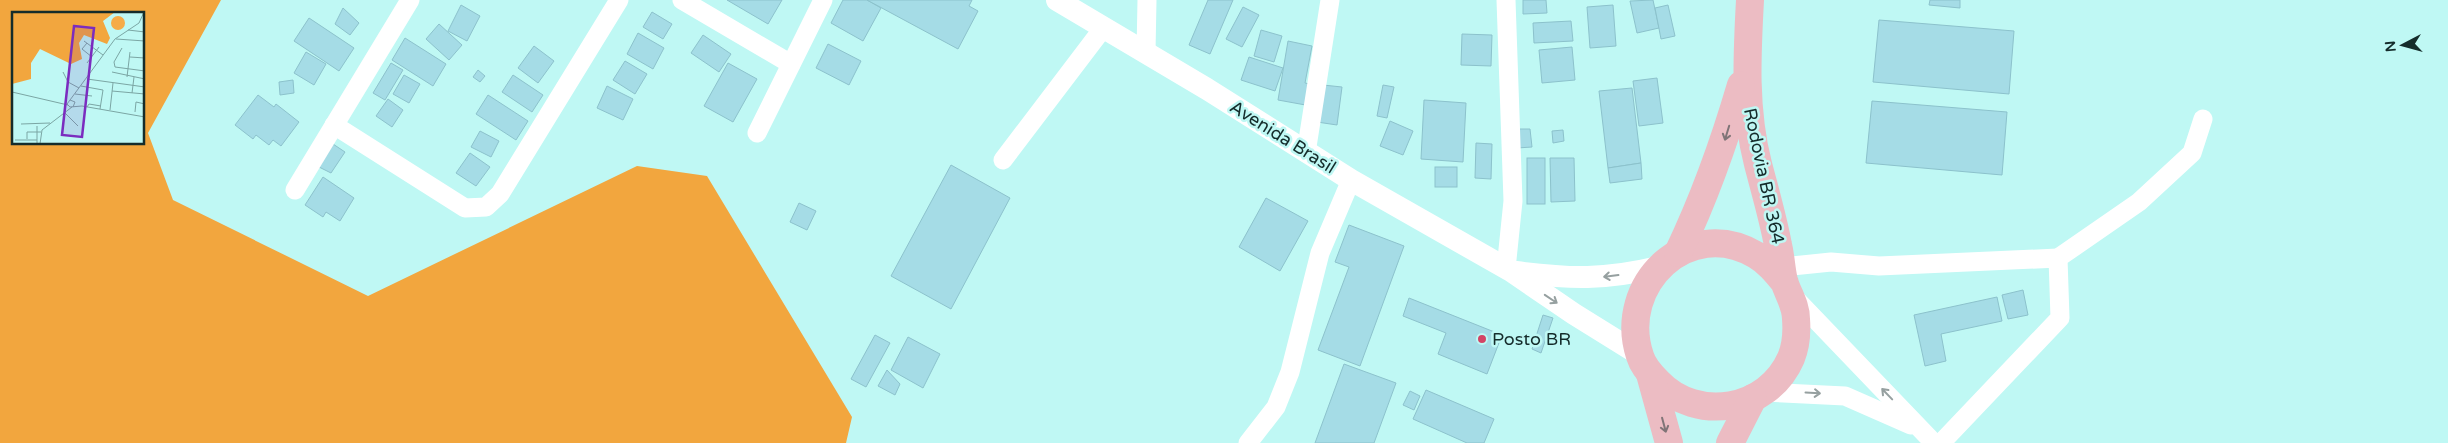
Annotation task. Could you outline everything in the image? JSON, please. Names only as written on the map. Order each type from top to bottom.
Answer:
[{"type":"main road","name":"Rodovia BR 364","points":[[1730,443],[1759,395],[1780,377],[1791,358],[1795,343],[1796,314],[1786,281],[1750,126],[1746,70],[1750,0]]},
{"type":"main road","name":"Rodovia BR 364","points":[[1669,443],[1634,332],[1636,309],[1644,286],[1668,260],[1700,207],[1711,172],[1724,145],[1746,70]]},
{"type":"main road","name":"Rodovia BR 364","points":[[1668,260],[1697,246],[1717,244],[1737,247],[1756,254],[1786,281]]},
{"type":"main road","name":"Rodovia BR 364","points":[[1645,365],[1666,391],[1686,402],[1709,408],[1732,406],[1759,395]]},
{"type":"street","points":[[294,190],[410,0]]},
{"type":"street","points":[[334,125],[465,208],[486,207],[500,194],[618,0]]},
{"type":"street","points":[[682,0],[791,64]]},
{"type":"street","points":[[757,133],[823,0]]},
{"type":"street","name":"Avenida Brasil","points":[[1057,0],[1146,52],[1351,180],[1509,270],[1645,365]]},
{"type":"street","points":[[1146,52],[1147,0]]},
{"type":"street","points":[[1306,153],[1330,0]]},
{"type":"street","points":[[1506,0],[1513,181],[1509,270]]},
{"type":"street","points":[[1004,160],[1104,28]]},
{"type":"street","points":[[1934,443],[1786,281],[1831,262],[1879,266],[2058,258],[2139,202],[2192,153],[2203,119]]},
{"type":"street","points":[[1248,443],[1280,399],[1290,372],[1320,253],[1351,180]]},
{"type":"street","points":[[1941,443],[2060,318],[2058,258]]},
{"type":"street","name":"Avenida Brasil","points":[[1509,270],[1570,278],[1598,278],[1668,260]]},
{"type":"street","points":[[1759,395],[1845,396],[1921,429]]},
{"type":"shaded area","points":[[0,0],[221,0],[148,133],[173,200],[368,296],[637,166],[707,176],[852,417],[846,443],[0,443]]},
{"type":"building","points":[[727,0],[782,0],[768,24]]},
{"type":"building","points":[[843,0],[867,0],[881,8],[863,41],[831,23]]},
{"type":"building","points":[[867,0],[972,0],[969,6],[978,11],[958,49]]},
{"type":"building","points":[[1208,0],[1233,0],[1210,54],[1189,45]]},
{"type":"building","points":[[1523,0],[1546,0],[1547,13],[1523,14]]},
{"type":"building","points":[[1653,0],[1659,28],[1637,33],[1630,1]]},
{"type":"building","points":[[1930,0],[1960,0],[1960,8],[1929,5]]},
{"type":"building","points":[[461,5],[480,16],[467,41],[448,31]]},
{"type":"building","points":[[1613,5],[1616,46],[1590,48],[1587,7]]},
{"type":"building","points":[[1668,5],[1675,36],[1661,39],[1655,8]]},
{"type":"building","points":[[1243,7],[1259,15],[1242,47],[1226,39]]},
{"type":"building","points":[[343,8],[359,23],[350,35],[335,24]]},
{"type":"building","points":[[652,12],[672,24],[663,39],[643,27]]},
{"type":"building","points":[[309,18],[354,48],[339,71],[294,41]]},
{"type":"building","points":[[1879,20],[2014,31],[2009,94],[1873,82]]},
{"type":"building","points":[[1571,21],[1573,41],[1534,43],[1533,23]]},
{"type":"building","points":[[439,24],[462,45],[449,60],[426,39]]},
{"type":"building","points":[[1261,30],[1282,36],[1274,62],[1254,56]]},
{"type":"building","points":[[638,33],[664,48],[653,69],[627,54]]},
{"type":"building","points":[[1462,34],[1492,35],[1491,66],[1461,65]]},
{"type":"building","points":[[703,35],[731,54],[719,72],[691,53]]},
{"type":"building","points":[[405,38],[446,64],[433,86],[392,60]]},
{"type":"building","points":[[1288,41],[1312,46],[1305,83],[1315,85],[1311,106],[1278,100]]},
{"type":"building","points":[[828,44],[861,61],[849,85],[816,68]]},
{"type":"building","points":[[534,46],[554,61],[538,83],[518,68]]},
{"type":"building","points":[[1572,47],[1575,80],[1542,83],[1539,50]]},
{"type":"building","points":[[306,52],[326,64],[314,85],[294,73]]},
{"type":"building","points":[[1249,57],[1283,68],[1275,91],[1241,80]]},
{"type":"building","points":[[625,61],[647,74],[635,94],[613,80]]},
{"type":"building","points":[[391,63],[403,70],[385,100],[373,93]]},
{"type":"building","points":[[728,63],[757,79],[733,122],[704,106]]},
{"type":"building","points":[[478,70],[485,76],[480,82],[473,77]]},
{"type":"building","points":[[404,75],[420,84],[409,103],[393,94]]},
{"type":"building","points":[[513,75],[543,95],[532,112],[502,92]]},
{"type":"building","points":[[1657,78],[1663,123],[1639,126],[1633,81]]},
{"type":"building","points":[[293,80],[294,93],[280,95],[279,82]]},
{"type":"building","points":[[1323,85],[1342,87],[1337,125],[1317,122]]},
{"type":"building","points":[[1383,85],[1394,87],[1387,118],[1377,116]]},
{"type":"building","points":[[607,86],[633,99],[623,120],[597,108]]},
{"type":"building","points":[[1632,88],[1641,163],[1608,168],[1599,91]]},
{"type":"building","points":[[258,95],[274,107],[276,104],[299,122],[281,146],[273,140],[269,145],[256,135],[253,139],[235,125]]},
{"type":"building","points":[[488,95],[528,121],[516,140],[476,114]]},
{"type":"building","points":[[388,99],[403,110],[392,127],[376,116]]},
{"type":"building","points":[[1424,100],[1466,103],[1463,162],[1421,159]]},
{"type":"building","points":[[1872,101],[2007,112],[2002,175],[1866,163]]},
{"type":"building","points":[[1390,121],[1413,131],[1403,155],[1380,146]]},
{"type":"building","points":[[1517,129],[1530,129],[1532,147],[1517,148]]},
{"type":"building","points":[[1563,130],[1564,141],[1553,143],[1552,131]]},
{"type":"building","points":[[480,131],[499,141],[491,157],[471,147]]},
{"type":"building","points":[[1476,143],[1492,144],[1491,179],[1475,178]]},
{"type":"building","points":[[333,144],[345,152],[331,173],[319,167]]},
{"type":"building","points":[[470,153],[490,167],[476,186],[456,173]]},
{"type":"building","points":[[1527,158],[1545,158],[1545,204],[1527,204]]},
{"type":"building","points":[[1550,158],[1574,158],[1575,201],[1551,202]]},
{"type":"building","points":[[1641,163],[1642,179],[1610,183],[1608,168]]},
{"type":"building","points":[[951,165],[1010,198],[951,309],[891,276]]},
{"type":"building","points":[[1435,167],[1457,167],[1457,187],[1435,187]]},
{"type":"building","points":[[323,177],[354,198],[340,221],[326,212],[323,217],[305,205]]},
{"type":"building","points":[[1266,198],[1308,221],[1280,271],[1239,247]]},
{"type":"building","points":[[799,203],[816,211],[807,230],[790,222]]},
{"type":"building","points":[[1349,225],[1404,246],[1360,366],[1318,350],[1349,267],[1335,262]]},
{"type":"building","points":[[2023,290],[2028,315],[2008,319],[2002,295]]},
{"type":"building","points":[[1997,297],[2002,321],[1941,334],[1946,361],[1925,366],[1914,315]]},
{"type":"building","points":[[1409,298],[1502,335],[1487,374],[1438,354],[1446,333],[1403,316]]},
{"type":"building","points":[[1543,315],[1553,318],[1541,353],[1532,349]]},
{"type":"building","points":[[875,335],[890,343],[866,387],[851,379]]},
{"type":"building","points":[[908,337],[940,354],[923,388],[891,370]]},
{"type":"building","points":[[1344,364],[1396,383],[1374,443],[1315,443]]},
{"type":"building","points":[[887,370],[900,384],[895,395],[878,386]]},
{"type":"building","points":[[1426,390],[1494,419],[1484,443],[1467,443],[1413,419]]},
{"type":"building","points":[[1410,391],[1420,396],[1414,410],[1403,405]]},
{"type":"place","name":"Posto BR","points":[[1482,339]]}]
